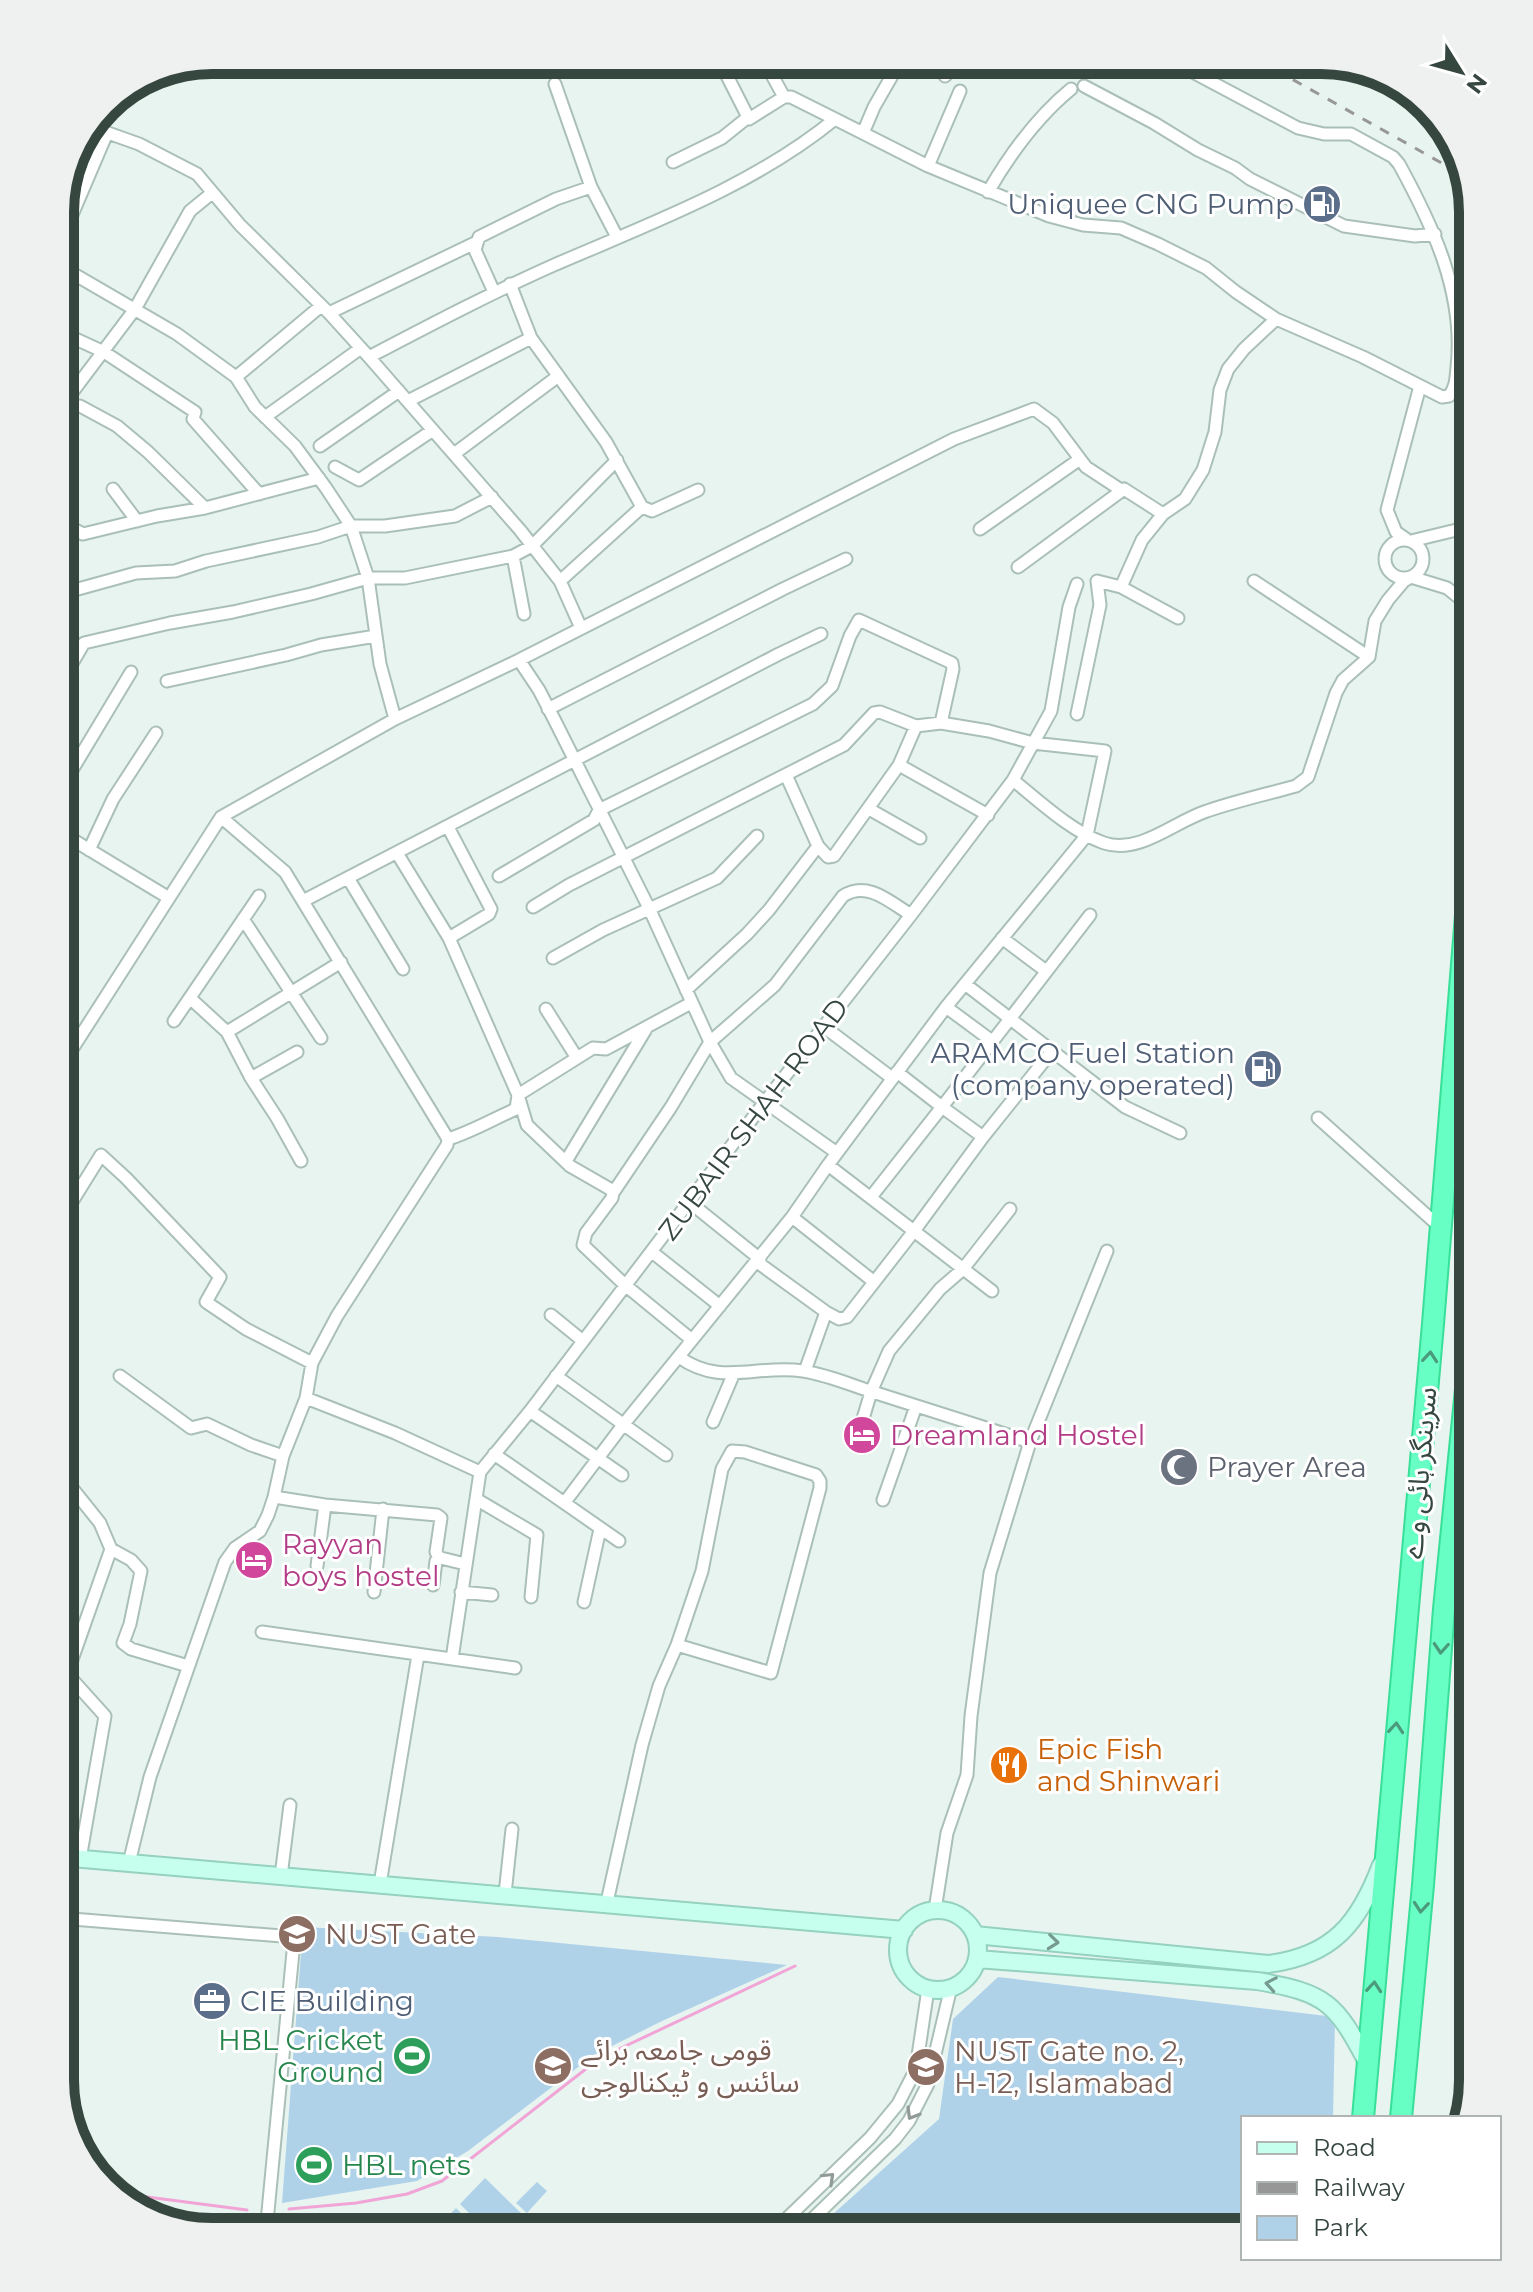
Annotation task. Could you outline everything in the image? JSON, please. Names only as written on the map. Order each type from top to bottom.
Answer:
[{"type":"highway","name":"سرینگر ہائی وے","points":[[1363,2116],[1459,1003]]},
{"type":"highway","name":"سرینگر ہائی وے","points":[[1401,2116],[1459,1459]]},
{"type":"main road","points":[[975,1935],[1268,1964],[1287,1961],[1306,1956],[1346,1930],[1363,1905],[1385,1854]]},
{"type":"main road","points":[[74,1858],[904,1930]]},
{"type":"main road","points":[[948,1911],[959,1916],[969,1924],[978,1947],[972,1971],[963,1981],[940,1990],[928,1989],[911,1979],[898,1953],[904,1930],[923,1913],[948,1911]]},
{"type":"main road","points":[[977,1959],[1241,1980],[1291,1987],[1318,1998],[1337,2013],[1349,2028],[1368,2064]]},
{"type":"street","points":[[726,74],[747,118]]},
{"type":"street","points":[[772,74],[784,97]]},
{"type":"street","points":[[863,133],[893,74]]},
{"type":"street","points":[[673,162],[722,138],[747,118],[751,119],[784,97],[791,97],[928,166],[988,192],[1049,216],[1083,225],[1121,228],[1146,239],[1206,268],[1276,319],[1363,357],[1442,397],[1449,396],[1454,390],[1459,355],[1455,304],[1435,234],[1393,157],[1351,134],[1324,134],[1298,128],[1196,74]]},
{"type":"street","points":[[555,84],[591,187],[617,237]]},
{"type":"street","points":[[1084,86],[1250,179],[1344,226],[1415,236],[1435,234]]},
{"type":"street","points":[[988,192],[1003,166],[1050,106],[1071,89]]},
{"type":"street","points":[[928,166],[960,91]]},
{"type":"street","points":[[265,417],[365,352],[755,174],[809,140],[835,119]]},
{"type":"street","points":[[101,131],[139,144],[197,174],[240,225],[365,352],[492,497],[560,581],[581,628]]},
{"type":"street","points":[[74,210],[107,133]]},
{"type":"street","points":[[494,292],[475,250],[479,237],[556,199],[591,187]]},
{"type":"street","points":[[74,390],[135,309],[190,211],[212,193]]},
{"type":"street","points":[[236,377],[325,309],[477,242]]},
{"type":"street","points":[[74,274],[177,334],[236,377],[255,407],[295,446],[319,478],[351,526],[368,578],[380,664],[395,719]]},
{"type":"street","points":[[510,284],[531,338],[617,460],[642,507],[652,511],[698,490]]},
{"type":"street","points":[[1121,587],[1142,540],[1163,514],[1185,499],[1203,470],[1215,432],[1220,390],[1228,369],[1276,319]]},
{"type":"street","points":[[74,338],[104,352],[195,412],[193,419],[259,494]]},
{"type":"street","points":[[408,401],[531,338]]},
{"type":"street","points":[[454,454],[557,377]]},
{"type":"street","points":[[1013,780],[1087,835],[1106,844],[1124,846],[1141,842],[1205,811],[1296,786],[1308,777],[1336,693],[1343,680],[1369,657],[1375,621],[1388,600],[1404,581],[1419,572],[1423,563],[1419,546],[1396,532],[1387,510],[1420,386]]},
{"type":"street","points":[[320,446],[399,391]]},
{"type":"street","points":[[80,406],[117,426],[205,508]]},
{"type":"street","points":[[74,1046],[221,817],[395,719],[519,660],[954,439],[1034,409],[1053,423],[1086,467],[1121,490]]},
{"type":"street","points":[[335,467],[359,480],[433,430]]},
{"type":"street","points":[[980,529],[1080,459]]},
{"type":"street","points":[[74,660],[84,643],[233,612],[368,578],[405,578],[513,556],[532,546],[617,460]]},
{"type":"street","points":[[74,529],[83,534],[205,508],[319,478]]},
{"type":"street","points":[[113,489],[137,521]]},
{"type":"street","points":[[1018,567],[1121,490],[1127,489],[1163,514]]},
{"type":"street","points":[[74,590],[136,573],[175,571],[206,561],[318,537],[351,526],[385,526],[455,516],[492,497]]},
{"type":"street","points":[[560,581],[642,507]]},
{"type":"street","points":[[1459,529],[1398,541],[1386,553],[1385,561],[1394,575],[1447,588],[1459,598]]},
{"type":"street","points":[[513,556],[524,614]]},
{"type":"street","points":[[548,709],[846,559]]},
{"type":"street","points":[[1077,714],[1100,605],[1097,581],[1121,587],[1178,618]]},
{"type":"street","points":[[1254,581],[1369,657]]},
{"type":"street","name":"ZUBAIR SHAH ROAD","points":[[452,1659],[480,1472],[1013,780],[1051,711],[1069,607],[1077,584]]},
{"type":"street","points":[[499,876],[594,820],[599,810],[813,704],[832,686],[859,620],[952,663],[941,723]]},
{"type":"street","points":[[303,901],[821,634]]},
{"type":"street","points":[[167,681],[272,659],[321,645],[376,636]]},
{"type":"street","points":[[519,660],[539,690],[649,908],[710,1042],[731,1078],[837,1153]]},
{"type":"street","points":[[74,767],[131,672]]},
{"type":"street","points":[[533,907],[569,885],[844,745],[874,713],[880,712],[916,726],[941,723],[1033,743],[1105,751],[1087,835],[946,1007],[792,1217],[597,1457],[565,1502]]},
{"type":"street","points":[[786,775],[818,846],[828,857],[834,856],[899,765],[916,726]]},
{"type":"street","points":[[89,850],[113,799],[156,733]]},
{"type":"street","points":[[899,765],[988,815]]},
{"type":"street","points":[[869,809],[920,838]]},
{"type":"street","points":[[129,1863],[150,1777],[225,1562],[235,1548],[260,1531],[274,1497],[283,1456],[306,1398],[312,1363],[337,1316],[448,1139],[285,872],[221,817]]},
{"type":"street","points":[[448,827],[491,909],[489,914],[449,938]]},
{"type":"street","points":[[553,958],[603,930],[717,878],[757,836]]},
{"type":"street","points":[[74,841],[169,898]]},
{"type":"street","points":[[686,990],[769,910],[818,846]]},
{"type":"street","points":[[397,853],[449,938],[518,1095],[527,1125],[566,1161],[613,1193]]},
{"type":"street","points":[[348,878],[403,969]]},
{"type":"street","points":[[692,1340],[625,1285],[583,1245],[586,1233],[612,1198],[710,1042],[775,985],[843,896],[853,889],[862,889],[911,915]]},
{"type":"street","points":[[174,1021],[259,896]]},
{"type":"street","points":[[871,1197],[1090,915]]},
{"type":"street","points":[[243,919],[321,1038]]},
{"type":"street","points":[[1002,938],[1046,971]]},
{"type":"street","points":[[227,1032],[341,962]]},
{"type":"street","points":[[965,984],[1125,1107],[1180,1133]]},
{"type":"street","points":[[190,998],[227,1032],[301,1161]]},
{"type":"street","points":[[448,1139],[516,1109],[518,1095],[593,1048],[606,1049],[691,1003]]},
{"type":"street","points":[[946,1007],[992,1041]]},
{"type":"street","points":[[546,1009],[577,1058]]},
{"type":"street","points":[[823,1026],[983,1137]]},
{"type":"street","points":[[566,1161],[646,1028]]},
{"type":"street","points":[[688,1201],[826,1312],[839,1319],[847,1317],[1052,1051]]},
{"type":"street","points":[[251,1078],[297,1052]]},
{"type":"street","points":[[1318,1118],[1441,1227]]},
{"type":"street","points":[[74,1198],[101,1155],[220,1277],[206,1302],[246,1329],[312,1363]]},
{"type":"street","points":[[828,1165],[992,1291]]},
{"type":"street","points":[[859,1432],[871,1392],[889,1351],[940,1289],[963,1269],[1010,1209]]},
{"type":"street","points":[[792,1217],[873,1281]]},
{"type":"street","points":[[935,1910],[947,1833],[967,1775],[971,1716],[990,1573],[1030,1442],[1107,1251]]},
{"type":"street","points":[[652,1252],[720,1306]]},
{"type":"street","points":[[805,1371],[826,1312]]},
{"type":"street","points":[[551,1315],[583,1341]]},
{"type":"street","points":[[679,1357],[696,1369],[715,1374],[783,1369],[805,1371],[842,1380],[1030,1442]]},
{"type":"street","points":[[713,1422],[734,1373]]},
{"type":"street","points":[[120,1376],[191,1428],[207,1424],[283,1456]]},
{"type":"street","points":[[556,1376],[666,1455]]},
{"type":"street","points":[[306,1398],[395,1433],[480,1472]]},
{"type":"street","points":[[883,1500],[916,1406]]},
{"type":"street","points":[[530,1411],[622,1475]]},
{"type":"street","points":[[607,1902],[642,1745],[659,1686],[677,1645],[702,1571],[722,1469],[732,1451],[745,1452],[816,1475],[820,1488],[771,1673],[677,1645]]},
{"type":"street","points":[[494,1454],[619,1541]]},
{"type":"street","points":[[74,1490],[100,1523],[111,1549],[131,1560],[141,1571],[123,1643],[131,1649],[188,1666]]},
{"type":"street","points":[[274,1497],[437,1515],[441,1518],[438,1556],[465,1564]]},
{"type":"street","points":[[476,1499],[537,1535],[531,1597]]},
{"type":"street","points":[[317,1566],[325,1505]]},
{"type":"street","points":[[374,1592],[383,1509]]},
{"type":"street","points":[[584,1602],[600,1529]]},
{"type":"street","points":[[74,1644],[111,1549]]},
{"type":"street","points":[[433,1585],[436,1561],[441,1558]]},
{"type":"street","points":[[461,1592],[492,1595]]},
{"type":"street","points":[[262,1632],[515,1668]]},
{"type":"street","points":[[380,1884],[418,1655]]},
{"type":"street","points":[[74,1681],[105,1716],[80,1859]]},
{"type":"street","points":[[281,1876],[290,1805]]},
{"type":"street","points":[[505,1894],[512,1829]]},
{"type":"street","points":[[74,1919],[295,1934],[267,2218]]},
{"type":"street","points":[[813,2218],[895,2139],[909,2121],[928,2084],[951,1987]]},
{"type":"street","points":[[787,2218],[870,2138],[898,2104],[916,2069],[928,1989]]},
{"type":"green space","points":[[303,1927],[498,1937],[787,1965],[594,2055],[468,2151],[417,2181],[282,2203]]},
{"type":"green space","points":[[998,1977],[1335,2017],[1333,2116],[1241,2116],[1241,2218],[829,2218],[939,2119],[953,2019]]},
{"type":"green space","points":[[485,2178],[526,2218],[474,2218],[460,2204]]},
{"type":"green space","points":[[537,2182],[547,2191],[527,2213],[516,2203]]},
{"type":"green space","points":[[456,2208],[466,2218],[446,2218]]},
{"type":"waterway","points":[[289,2209],[356,2203],[407,2194],[442,2181],[600,2058],[795,1966]]},
{"type":"waterway","points":[[138,2196],[247,2210]]},
{"type":"railway","points":[[1283,74],[1451,168]]},
{"type":"place","name":"Uniquee CNG Pump","points":[[1322,204]]},
{"type":"place","name":"ARAMCO Fuel Station (company operated)","points":[[1263,1069]]},
{"type":"place","name":"Dreamland Hostel","points":[[862,1435]]},
{"type":"place","name":"Prayer Area","points":[[1179,1467]]},
{"type":"place","name":"Rayyan boys hostel","points":[[254,1560]]},
{"type":"place","name":"Epic Fish and Shinwari","points":[[1009,1765]]},
{"type":"place","name":"NUST Gate","points":[[297,1934]]},
{"type":"place","name":"CIE Building","points":[[212,2001]]},
{"type":"place","name":"HBL Cricket Ground","points":[[412,2056]]},
{"type":"place","name":"قومی جامعہ برائے سائنس و ٹیکنالوجی","points":[[553,2066]]},
{"type":"place","name":"NUST Gate no. 2, H-12, Islamabad","points":[[926,2067]]},
{"type":"place","name":"HBL nets","points":[[314,2165]]}]
